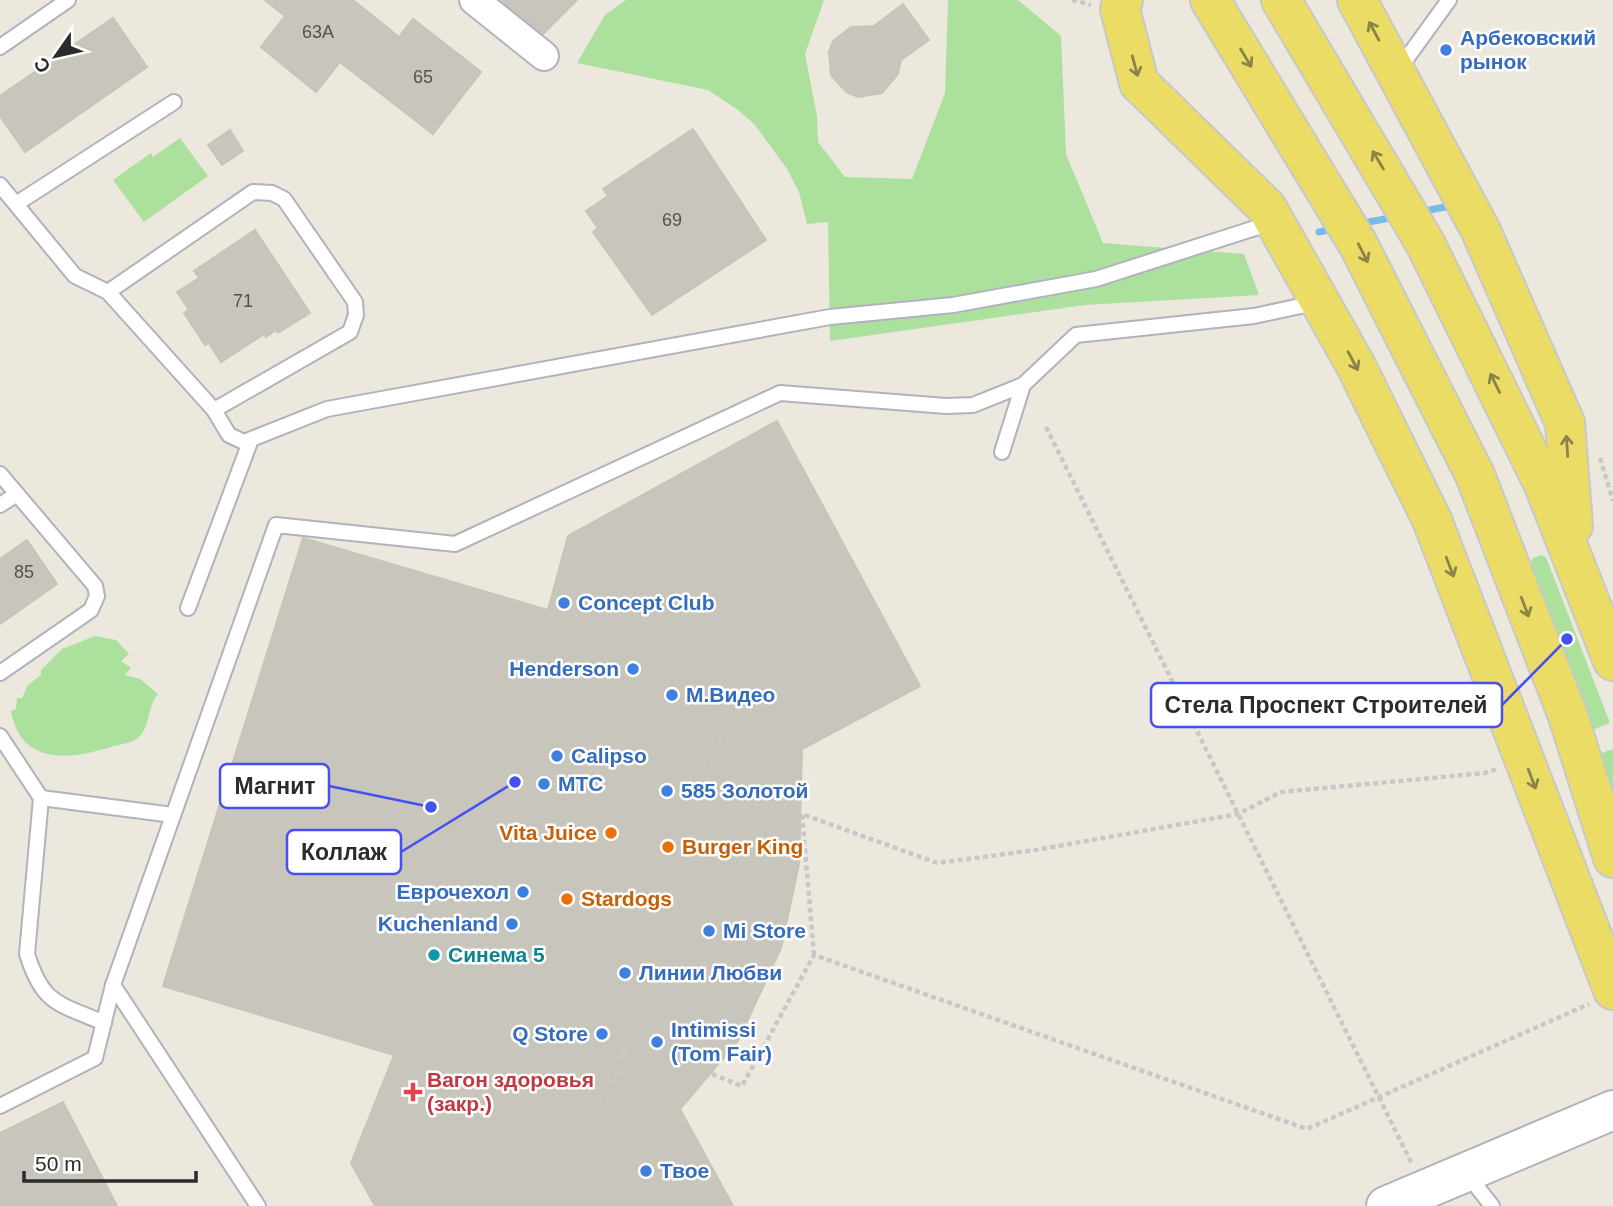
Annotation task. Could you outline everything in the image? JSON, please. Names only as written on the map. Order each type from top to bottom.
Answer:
[{"type":"main road","points":[[1123,0],[1119,9],[1139,83],[1267,208],[1356,366],[1432,520],[1603,996]]},
{"type":"main road","points":[[1210,0],[1358,244],[1475,475],[1568,716],[1613,858]]},
{"type":"main road","points":[[1281,0],[1425,243],[1525,444],[1613,660]]},
{"type":"main road","points":[[1357,0],[1481,231],[1565,423],[1575,563]]},
{"type":"street","points":[[474,0],[544,56]]},
{"type":"street","points":[[1386,1206],[1613,1110]]},
{"type":"lane","points":[[0,47],[68,0]]},
{"type":"lane","points":[[1397,74],[1449,0]]},
{"type":"lane","points":[[16,204],[174,103]]},
{"type":"lane","points":[[0,185],[75,276],[108,292],[214,410],[229,435],[250,442],[327,409],[830,317],[953,305],[1096,279],[1275,222]]},
{"type":"lane","points":[[108,292],[253,192],[272,193],[284,199],[355,302],[353,326],[351,332],[214,410]]},
{"type":"lane","points":[[0,1106],[95,1059],[113,985],[276,525],[454,544],[780,393],[946,406],[973,405],[1023,385],[1076,335],[1254,316],[1320,301]]},
{"type":"lane","points":[[1002,452],[1023,385]]},
{"type":"lane","points":[[188,608],[250,442]]},
{"type":"lane","points":[[0,474],[95,586],[97,596],[91,610],[0,673]]},
{"type":"lane","points":[[0,505],[17,494]]},
{"type":"lane","points":[[0,736],[41,798],[27,954],[35,977],[49,999],[104,1023]]},
{"type":"lane","points":[[41,798],[173,815]]},
{"type":"lane","points":[[113,985],[258,1206]]},
{"type":"lane","points":[[1466,1172],[1492,1206]]},
{"type":"path","points":[[1046,427],[1425,1190]]},
{"type":"path","points":[[705,790],[722,732]]},
{"type":"path","points":[[712,1074],[742,1087],[814,954],[802,814],[937,863],[1036,850],[1238,814],[1281,792],[1485,773]]},
{"type":"path","points":[[814,954],[1307,1129],[1603,996]]},
{"type":"path","points":[[608,1101],[625,1049]]},
{"type":"green space","points":[[626,0],[824,0],[805,54],[817,116],[818,142],[845,177],[912,179],[945,93],[948,0],[1018,0],[1061,36],[1066,154],[1103,243],[1244,254],[1259,295],[1085,305],[830,341],[828,222],[807,224],[799,192],[787,169],[755,125],[708,90],[577,63],[605,15]]},
{"type":"green space","points":[[180,138],[208,176],[144,222],[113,180],[151,153],[153,157]]},
{"type":"green space","points":[[1541,555],[1546,557],[1610,723],[1592,730],[1529,565],[1533,558]]},
{"type":"green space","points":[[95,636],[116,640],[129,654],[121,661],[131,668],[125,675],[140,679],[158,694],[144,731],[133,741],[82,754],[51,755],[37,751],[17,729],[11,711],[16,709],[17,698],[22,698],[28,685],[41,675],[41,670],[62,649]]},
{"type":"green space","points":[[1613,749],[1613,797],[1599,754]]},
{"type":"building","points":[[265,0],[353,0],[399,37],[413,19],[481,72],[433,134],[340,62],[316,92],[261,47],[285,16]]},
{"type":"building","points":[[501,0],[577,0],[543,34]]},
{"type":"building","points":[[903,4],[929,40],[901,60],[898,74],[882,93],[858,97],[846,92],[831,75],[829,52],[833,41],[851,27],[874,26]]},
{"type":"building","points":[[113,18],[147,67],[25,152],[0,116],[0,96]]},
{"type":"building","points":[[693,129],[766,240],[652,315],[593,232],[598,228],[586,211],[608,196],[603,189]]},
{"type":"building","points":[[230,130],[243,151],[222,165],[208,145]]},
{"type":"building","points":[[255,230],[310,313],[278,333],[276,330],[266,337],[264,334],[221,362],[209,343],[205,345],[184,313],[189,310],[177,292],[199,278],[194,271]]},
{"type":"building","points":[[777,421],[920,686],[802,749],[799,864],[781,948],[738,1041],[680,1109],[733,1206],[375,1206],[351,1163],[394,1055],[163,986],[303,538],[548,610],[568,536]]},
{"type":"building","points":[[27,540],[57,584],[0,624],[0,559]]},
{"type":"building","points":[[63,1102],[117,1206],[0,1206],[0,1133]]},
{"type":"waterway","points":[[1420,212],[1450,206]]},
{"type":"waterway","points":[[1358,224],[1395,217]]},
{"type":"waterway","points":[[1319,232],[1336,228]]},
{"type":"place","name":"Арбековский рынок","points":[[1446,50]]},
{"type":"place","name":"Concept Club","points":[[564,603]]},
{"type":"place","name":"Стела Проспект Строителей","points":[[1567,639]]},
{"type":"place","name":"Henderson","points":[[633,669]]},
{"type":"place","name":"М.Видео","points":[[672,695]]},
{"type":"place","name":"Calipso","points":[[557,756]]},
{"type":"place","name":"Коллаж","points":[[515,782]]},
{"type":"place","name":"МТС","points":[[544,784]]},
{"type":"place","name":"585 Золотой","points":[[667,791]]},
{"type":"place","name":"Магнит","points":[[431,807]]},
{"type":"place","name":"Vita Juice","points":[[611,833]]},
{"type":"place","name":"Burger King","points":[[668,847]]},
{"type":"place","name":"Еврочехол","points":[[523,892]]},
{"type":"place","name":"Stardogs","points":[[567,899]]},
{"type":"place","name":"Kuchenland","points":[[512,924]]},
{"type":"place","name":"Mi Store","points":[[709,931]]},
{"type":"place","name":"Синема 5","points":[[434,955]]},
{"type":"place","name":"Линии Любви","points":[[625,973]]},
{"type":"place","name":"Q Store","points":[[602,1034]]},
{"type":"place","name":"Intimissi (Tom Fair)","points":[[657,1042]]},
{"type":"place","name":"Вагон здоровья (закр.)","points":[[413,1092]]},
{"type":"place","name":"Твое","points":[[646,1171]]}]
